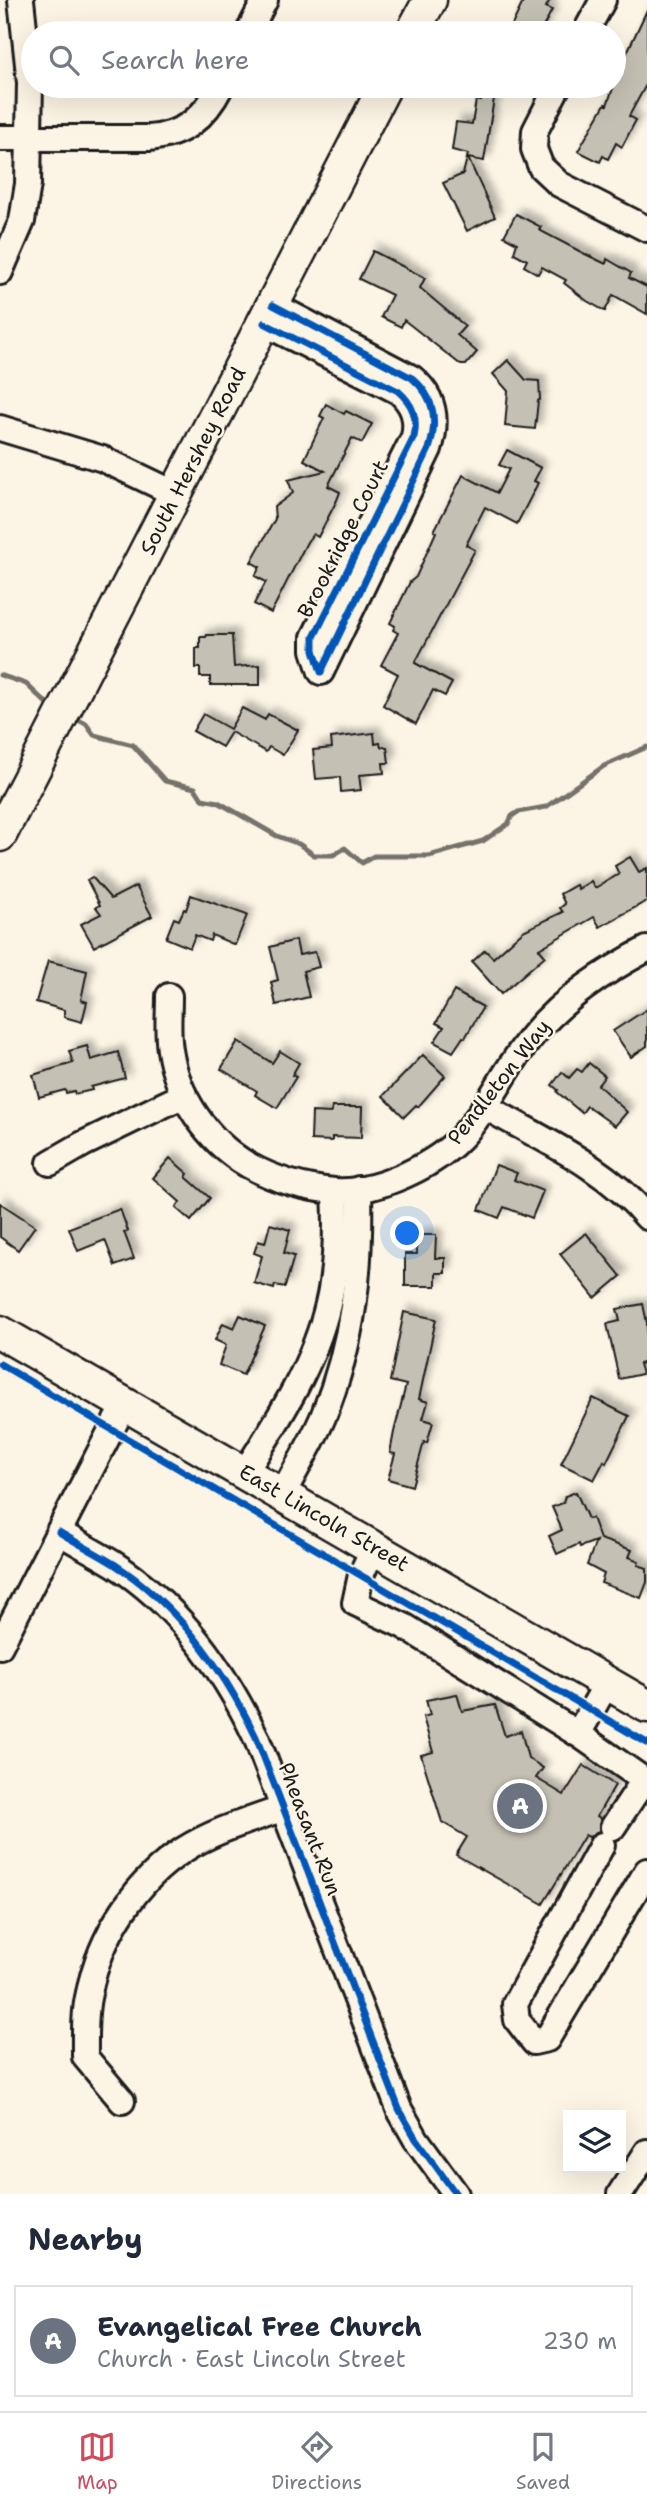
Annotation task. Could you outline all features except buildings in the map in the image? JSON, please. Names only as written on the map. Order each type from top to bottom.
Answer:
[{"type":"main road","points":[[419,21],[430,0]]},
{"type":"main road","name":"South Hershey Road","points":[[3,821],[53,733],[380,98]]},
{"type":"main road","name":"East Lincoln Street","points":[[0,1332],[647,1706]]},
{"type":"street","points":[[21,0],[24,21]]},
{"type":"street","points":[[254,21],[265,0]]},
{"type":"street","points":[[592,21],[603,0]]},
{"type":"street","points":[[0,272],[16,239],[26,202],[29,98]]},
{"type":"street","points":[[0,138],[149,138],[170,135],[198,119],[215,98]]},
{"type":"street","points":[[552,98],[535,131],[534,149],[541,167],[559,184],[647,229]]},
{"type":"street","name":"Brookridge Court","points":[[268,314],[392,377],[415,415],[410,466],[360,567]]},
{"type":"street","points":[[0,428],[103,459],[176,494]]},
{"type":"street","name":"Pendleton Way","points":[[169,996],[170,1049],[184,1095],[209,1132],[244,1162],[260,1171],[296,1185],[347,1190],[398,1177],[429,1163],[453,1146],[484,1106],[506,1069],[550,1017],[594,980],[647,950]]},
{"type":"street","points":[[50,1163],[184,1095]]},
{"type":"street","points":[[484,1106],[594,1169],[620,1188],[647,1217]]},
{"type":"street","points":[[245,1472],[294,1390],[323,1325],[347,1190]]},
{"type":"street","points":[[283,1494],[322,1419],[338,1377],[347,1339],[359,1272],[347,1190]]},
{"type":"street","points":[[0,1646],[125,1402]]},
{"type":"street","name":"Pheasant Run","points":[[59,1532],[133,1578],[166,1605],[195,1637],[240,1702],[284,1808],[399,2109],[422,2149],[456,2194]]},
{"type":"street","points":[[374,1547],[361,1575],[355,1603],[404,1626],[646,1778],[608,1836],[515,2004],[517,2020],[534,2042],[547,2039],[647,1871]]},
{"type":"street","points":[[578,1734],[607,1683]]},
{"type":"street","points":[[122,2101],[85,2057],[88,1994],[100,1954],[114,1924],[136,1893],[171,1858],[212,1834],[284,1808]]},
{"type":"street","points":[[620,2194],[647,2152]]},
{"type":"waterway","points":[[0,675],[26,684],[53,706]]},
{"type":"waterway","points":[[71,716],[86,724],[94,735],[133,745],[165,781],[195,788],[202,799],[218,802],[277,836],[299,844],[314,855],[333,855],[345,848],[362,863],[374,856],[429,856],[483,841],[508,824],[518,812],[546,807],[604,766],[647,747]]},
{"type":"cycle path","points":[[264,323],[398,391],[411,406],[415,418],[414,437],[314,637],[314,650],[321,672],[429,449],[434,419],[426,393],[412,378],[273,305]]},
{"type":"cycle path","points":[[0,1364],[647,1743]]},
{"type":"cycle path","points":[[59,1532],[114,1564],[159,1599],[197,1640],[229,1687],[256,1737],[399,2109],[416,2139],[456,2194]]},
{"type":"place","name":"Evangelical Free Church","points":[[520,1806]]}]
